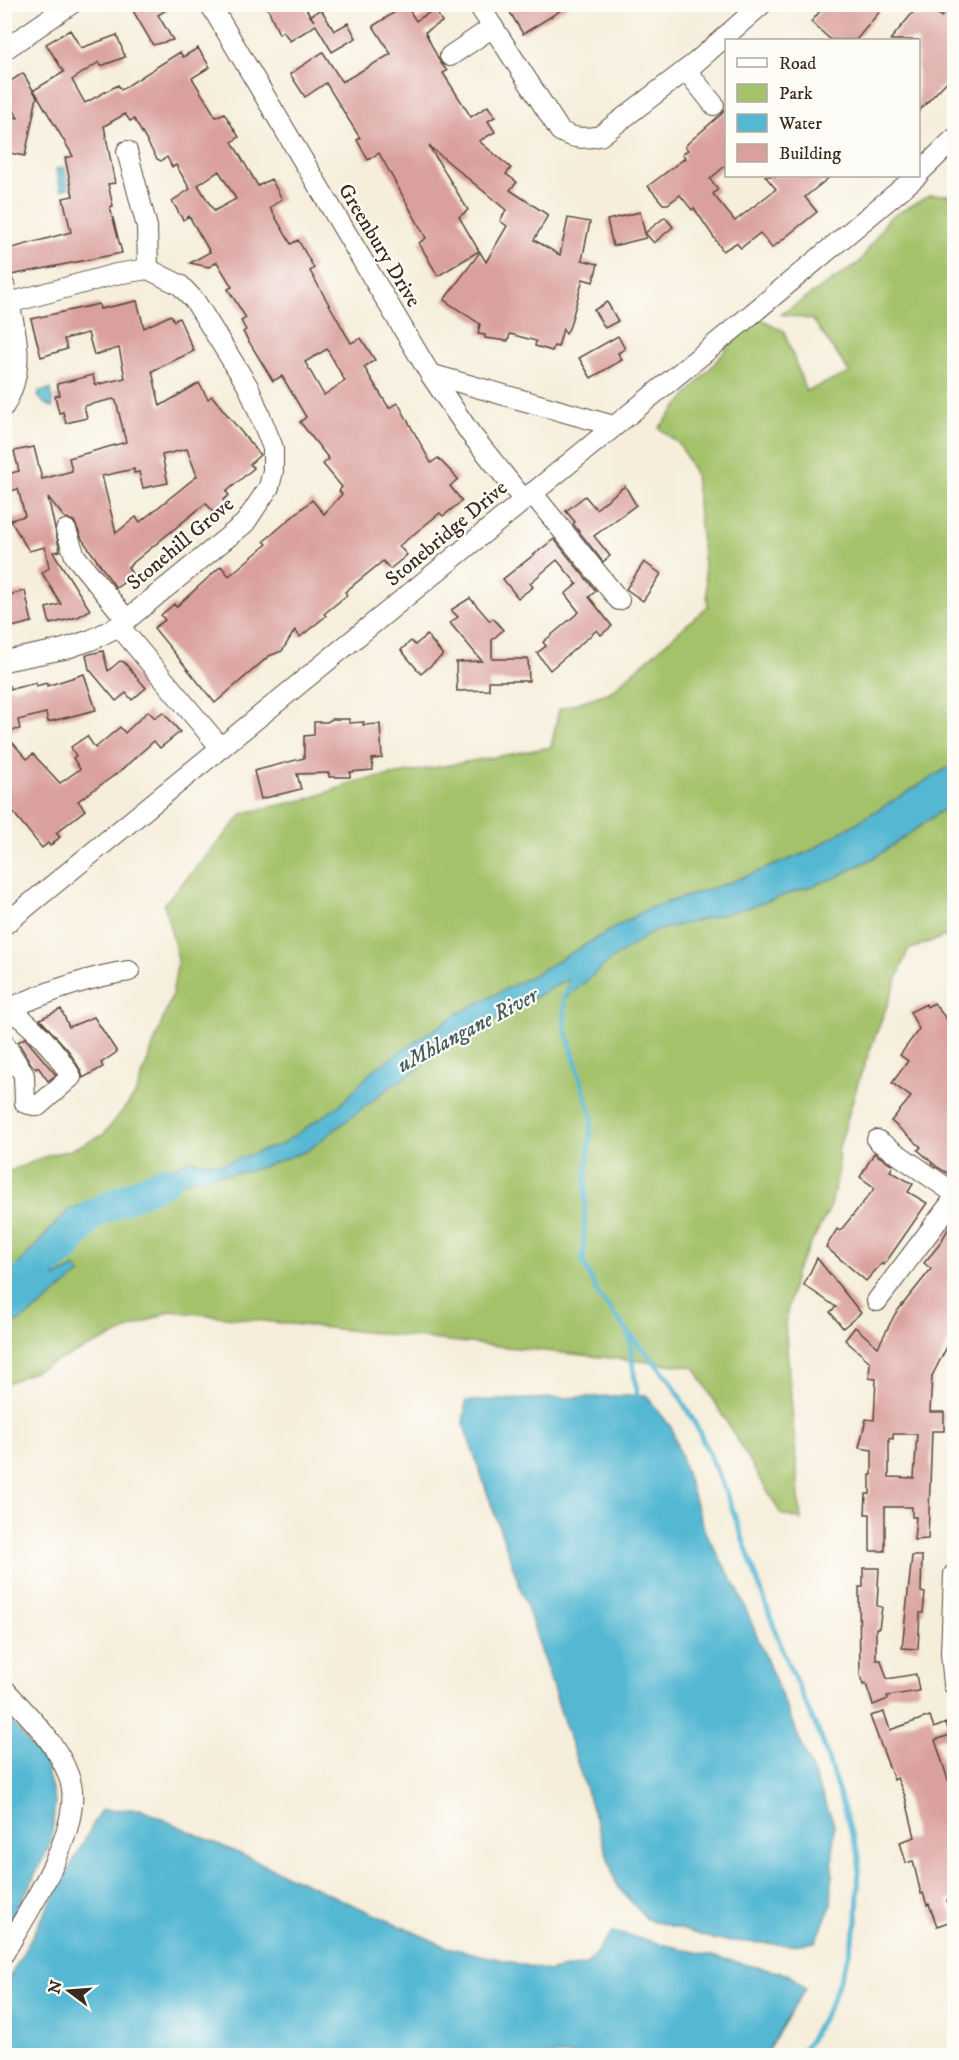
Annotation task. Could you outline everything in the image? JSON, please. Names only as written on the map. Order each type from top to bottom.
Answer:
[{"type":"street","points":[[4,50],[71,4]]},
{"type":"street","name":"Greenbury Drive","points":[[210,4],[430,374],[470,433],[619,600]]},
{"type":"street","points":[[478,4],[560,131],[572,138],[600,136],[686,70],[721,52]]},
{"type":"street","points":[[732,39],[762,4]]},
{"type":"street","points":[[450,56],[493,27]]},
{"type":"street","points":[[686,70],[714,105]]},
{"type":"street","name":"Stonebridge Drive","points":[[920,172],[954,140]]},
{"type":"street","points":[[4,406],[19,374],[18,350],[7,294],[148,269],[147,227],[127,151]]},
{"type":"street","name":"Stonebridge Drive","points":[[4,925],[915,177]]},
{"type":"street","name":"Stonehill Grove","points":[[4,661],[64,649],[91,640],[122,623],[245,523],[269,487],[273,471],[273,448],[264,422],[225,345],[195,301],[180,285],[148,269]]},
{"type":"street","points":[[430,374],[614,426]]},
{"type":"street","points":[[66,530],[75,556],[122,623],[220,748]]},
{"type":"street","points":[[6,1012],[73,984],[129,971]]},
{"type":"street","points":[[4,1043],[24,1075],[25,1103],[38,1106],[71,1077],[64,1064],[16,1013],[6,1012]]},
{"type":"street","points":[[876,1140],[954,1193]]},
{"type":"street","points":[[877,1301],[954,1199]]},
{"type":"street","points":[[954,1574],[951,1653],[954,1685]]},
{"type":"street","points":[[4,1689],[51,1745],[64,1765],[69,1776],[73,1801],[71,1821],[63,1842],[4,1953]]},
{"type":"green space","points":[[930,195],[954,195],[954,933],[908,950],[859,1079],[838,1151],[839,1169],[831,1206],[795,1273],[785,1324],[801,1520],[781,1514],[694,1367],[170,1311],[5,1384],[5,1173],[52,1154],[68,1151],[103,1135],[135,1095],[172,995],[178,959],[164,904],[244,813],[312,798],[358,781],[551,747],[559,709],[610,692],[708,606],[695,474],[680,445],[659,428],[755,316],[784,331],[806,391],[850,373],[813,320],[781,314],[859,263],[889,218]]},
{"type":"water","points":[[64,167],[69,188],[61,190],[56,169]]},
{"type":"water","points":[[51,389],[53,407],[45,404],[38,396],[39,391]]},
{"type":"water","points":[[954,764],[954,802],[877,856],[837,877],[751,907],[652,932],[611,960],[565,999],[568,979],[444,1047],[420,1068],[393,1085],[307,1151],[250,1171],[199,1177],[169,1187],[124,1197],[73,1234],[56,1261],[55,1278],[75,1267],[81,1274],[24,1318],[5,1327],[5,1279],[69,1209],[118,1193],[189,1160],[221,1164],[282,1144],[341,1104],[373,1070],[457,1014],[533,975],[647,909],[731,882],[808,852]]},
{"type":"water","points":[[646,1395],[671,1427],[705,1532],[738,1590],[834,1824],[831,1906],[815,1942],[792,1945],[717,1940],[647,1919],[617,1886],[526,1604],[463,1423],[466,1401]]},
{"type":"water","points":[[5,1714],[45,1763],[55,1802],[51,1843],[5,1934]]},
{"type":"water","points":[[140,1809],[447,1947],[549,1971],[586,1965],[613,1932],[790,1975],[805,1989],[765,2055],[40,2056],[5,2042],[5,1986],[101,1810]]},
{"type":"building","points":[[129,4],[176,4],[158,15],[173,40],[153,45]]},
{"type":"building","points":[[266,4],[303,4],[311,16],[321,9],[334,31],[348,23],[356,38],[332,52],[316,25],[290,41],[283,31],[279,34]]},
{"type":"building","points":[[505,4],[571,4],[523,34]]},
{"type":"building","points":[[826,4],[886,4],[857,39],[830,39],[811,22]]},
{"type":"building","points":[[920,4],[928,4],[941,17],[954,4],[954,74],[920,110],[920,39],[891,39]]},
{"type":"building","points":[[406,5],[416,21],[435,9],[442,22],[425,32],[447,71],[443,73],[471,117],[488,106],[495,117],[488,121],[495,132],[479,141],[511,168],[506,174],[517,182],[510,190],[548,215],[534,240],[560,255],[568,218],[590,222],[582,260],[598,264],[593,282],[583,279],[570,326],[566,334],[563,329],[558,347],[554,346],[552,351],[535,346],[536,341],[510,334],[508,341],[485,338],[485,335],[478,334],[480,324],[444,300],[480,252],[486,262],[507,226],[500,221],[506,210],[429,146],[468,210],[459,217],[479,251],[438,276],[419,243],[426,238],[379,153],[368,160],[357,140],[360,138],[326,83],[305,97],[290,74],[323,52],[342,82],[391,54],[373,26]]},
{"type":"building","points":[[70,30],[81,48],[117,35],[125,57],[101,66],[99,62],[72,80],[85,103],[118,85],[121,90],[180,52],[183,57],[198,48],[210,67],[192,78],[216,117],[224,113],[239,137],[232,142],[258,186],[271,179],[282,199],[270,208],[291,244],[298,240],[314,268],[310,271],[351,343],[361,338],[375,360],[364,367],[389,408],[398,403],[431,463],[438,458],[458,479],[450,486],[462,501],[443,516],[440,513],[399,546],[407,555],[390,569],[383,561],[345,592],[347,595],[324,614],[326,616],[300,637],[295,630],[282,651],[269,656],[215,703],[154,628],[165,620],[161,615],[174,604],[176,607],[221,566],[229,576],[267,544],[264,541],[312,500],[324,514],[342,494],[339,491],[342,487],[323,464],[329,459],[300,422],[306,417],[282,376],[273,381],[243,332],[246,330],[241,321],[246,318],[228,289],[232,287],[217,262],[209,267],[190,263],[210,252],[189,216],[183,220],[172,201],[190,189],[176,165],[172,167],[167,157],[161,161],[157,159],[134,119],[130,121],[125,114],[104,126],[115,183],[108,184],[113,206],[110,207],[122,253],[11,275],[5,250],[71,232],[63,198],[73,196],[65,158],[73,156],[34,90],[64,72],[46,44]],"holes":[[[219,171],[236,199],[214,211],[198,185]],[[327,349],[345,381],[324,395],[305,362]]]},
{"type":"building","points":[[23,73],[37,97],[25,156],[4,152],[8,116],[18,118],[4,90],[11,86],[9,82]]},
{"type":"building","points":[[725,111],[725,166],[710,179],[718,189],[713,194],[735,221],[776,189],[766,177],[830,177],[805,197],[817,212],[772,248],[760,233],[741,248],[736,243],[723,251],[694,208],[692,210],[680,195],[668,204],[663,204],[648,186],[685,158],[682,154],[688,150],[685,147]]},
{"type":"building","points":[[640,212],[646,238],[613,246],[607,220]]},
{"type":"building","points":[[665,217],[673,227],[654,243],[645,233]]},
{"type":"building","points":[[137,301],[144,328],[171,315],[174,321],[179,318],[194,351],[152,371],[160,406],[199,383],[208,399],[212,396],[260,455],[250,464],[254,468],[226,492],[229,495],[223,500],[226,503],[214,513],[206,503],[128,567],[133,576],[116,588],[82,539],[74,521],[65,518],[48,497],[60,551],[53,552],[90,610],[78,617],[50,624],[46,608],[61,604],[42,573],[49,568],[45,547],[29,551],[10,520],[25,516],[18,489],[4,493],[4,475],[19,471],[14,451],[34,447],[42,479],[72,471],[69,458],[126,442],[116,401],[113,399],[84,406],[87,418],[66,423],[63,412],[59,413],[55,396],[60,395],[57,384],[93,375],[95,385],[125,378],[119,348],[94,355],[88,333],[64,339],[67,349],[41,357],[31,319],[99,304],[100,309]],"holes":[[[187,449],[197,476],[140,522],[136,517],[116,533],[102,476],[134,469],[134,473],[139,472],[143,488],[168,483],[162,455]]]},
{"type":"building","points":[[607,302],[618,321],[605,328],[594,310]]},
{"type":"building","points":[[618,336],[625,349],[618,353],[622,360],[591,378],[579,358]]},
{"type":"building","points":[[625,486],[636,505],[594,536],[610,556],[603,562],[573,524],[575,522],[566,511],[585,496],[596,509]]},
{"type":"building","points":[[554,539],[596,591],[589,597],[612,626],[601,635],[597,630],[550,670],[537,653],[546,646],[543,642],[579,612],[565,594],[577,584],[557,560],[530,583],[533,587],[518,598],[503,579]]},
{"type":"building","points":[[644,562],[661,574],[643,601],[626,589]]},
{"type":"building","points":[[25,591],[32,622],[12,627],[5,596]]},
{"type":"building","points":[[470,598],[490,621],[493,618],[503,630],[492,640],[492,659],[528,659],[529,681],[489,681],[489,690],[457,691],[456,662],[482,661],[450,623],[458,617],[451,610]]},
{"type":"building","points":[[427,635],[443,655],[421,674],[401,650],[411,641],[415,645]]},
{"type":"building","points":[[103,651],[108,671],[120,661],[124,662],[146,688],[132,700],[126,693],[116,701],[89,669],[86,655]]},
{"type":"building","points":[[84,674],[96,710],[48,722],[46,713],[18,720],[20,729],[4,732],[4,686],[10,686],[11,689],[36,683],[36,686],[47,683],[47,686]]},
{"type":"building","points":[[148,711],[155,718],[163,712],[180,732],[160,748],[154,741],[119,772],[78,801],[85,810],[56,833],[60,837],[50,846],[48,843],[42,848],[4,801],[4,733],[27,759],[33,754],[60,783],[80,769],[73,758],[76,756],[71,747],[87,736],[95,748],[120,727],[125,733]]},
{"type":"building","points":[[332,719],[349,719],[349,723],[364,722],[363,725],[380,724],[382,758],[372,759],[373,770],[350,772],[350,777],[329,777],[329,773],[297,774],[301,789],[261,799],[254,771],[304,758],[304,736],[314,735],[314,722],[327,722]]},
{"type":"building","points":[[934,1003],[954,1029],[954,1177],[937,1167],[918,1150],[921,1147],[891,1121],[911,1097],[892,1083],[908,1061],[900,1055],[919,1029],[910,1012],[926,1004],[927,1007]]},
{"type":"building","points":[[61,1009],[69,1027],[94,1017],[117,1052],[101,1063],[103,1067],[83,1078],[68,1050],[40,1019]]},
{"type":"building","points":[[25,1038],[56,1075],[48,1081],[38,1067],[36,1069],[31,1064],[18,1042]]},
{"type":"building","points":[[874,1153],[893,1165],[890,1171],[913,1184],[908,1192],[927,1203],[884,1265],[882,1263],[866,1281],[826,1247],[837,1229],[840,1231],[875,1188],[860,1177]]},
{"type":"building","points":[[954,1219],[954,1333],[932,1376],[930,1412],[944,1412],[944,1431],[932,1431],[928,1539],[914,1540],[916,1517],[912,1517],[912,1507],[885,1507],[885,1551],[870,1551],[870,1514],[865,1514],[866,1494],[870,1494],[872,1450],[859,1448],[866,1419],[874,1420],[876,1379],[869,1378],[870,1362],[845,1340],[855,1327],[878,1347],[895,1314],[931,1269],[924,1263],[939,1245]],"holes":[[[893,1434],[917,1434],[914,1478],[889,1477],[889,1438],[893,1439]]]},
{"type":"building","points":[[817,1258],[861,1313],[843,1328],[830,1312],[836,1307],[804,1285]]},
{"type":"building","points":[[912,1556],[922,1556],[921,1592],[925,1593],[923,1613],[920,1613],[918,1649],[902,1648]]},
{"type":"building","points":[[863,1568],[879,1568],[877,1606],[882,1607],[879,1628],[876,1628],[876,1660],[881,1660],[887,1679],[916,1674],[919,1691],[887,1696],[888,1699],[873,1705],[866,1684],[863,1685],[860,1675],[859,1587],[863,1587]]},
{"type":"building","points":[[884,1712],[890,1730],[930,1716],[934,1728],[946,1723],[950,1735],[935,1740],[948,1780],[953,1778],[954,1785],[954,1899],[947,1900],[954,1920],[937,1926],[929,1904],[927,1905],[923,1893],[921,1894],[913,1861],[906,1863],[900,1842],[915,1837],[905,1796],[897,1778],[894,1780],[870,1716]]},
{"type":"waterway","points":[[569,991],[564,996],[565,1027],[592,1117],[586,1179],[583,1262],[598,1294],[629,1333],[637,1395]]},
{"type":"waterway","name":"uMhlangane River","points":[[4,1293],[63,1251],[92,1214],[166,1180]]},
{"type":"waterway","points":[[629,1333],[670,1380],[697,1427],[726,1492],[784,1655],[822,1740],[859,1857],[857,1922],[847,1960],[830,2005],[800,2056]]}]
